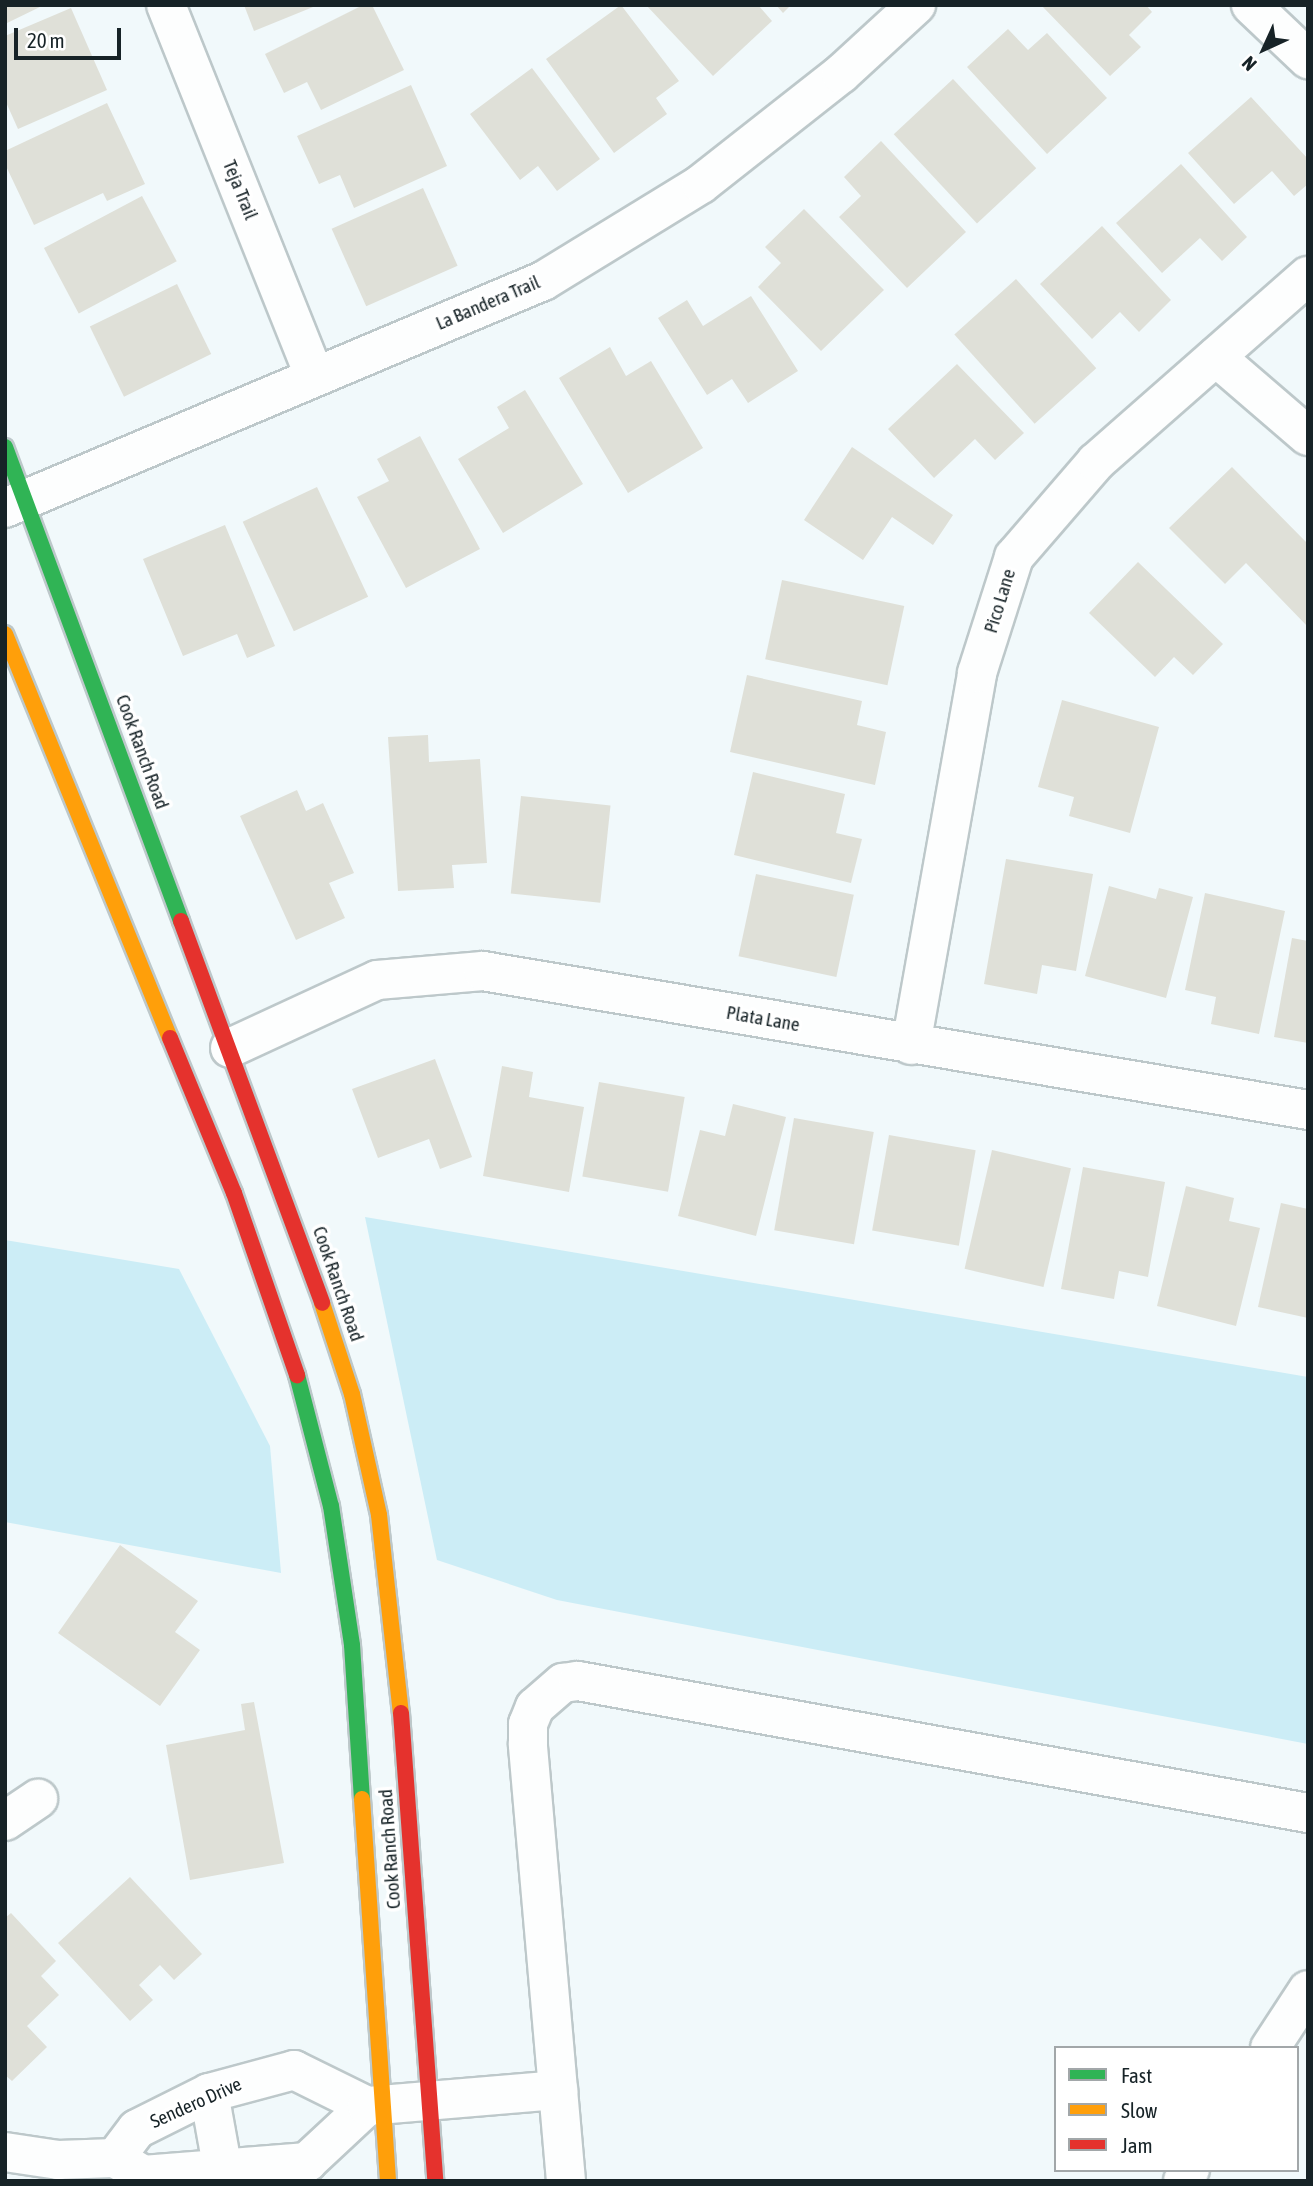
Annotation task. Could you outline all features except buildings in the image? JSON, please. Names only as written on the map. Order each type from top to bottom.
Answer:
[{"type":"street","name":"Teja Trail","points":[[166,5],[314,375]]},
{"type":"street","name":"La Bandera Trail","points":[[16,504],[314,375],[543,281],[701,184],[841,74],[916,5]]},
{"type":"street","points":[[1251,5],[1308,59]]},
{"type":"street","name":"Pico Lane","points":[[911,1045],[977,673],[1014,556],[1096,462],[1308,276]]},
{"type":"street","points":[[1216,357],[1308,436]]},
{"type":"street","name":"Cook Ranch Road","points":[[5,447],[16,504],[229,1048],[328,1316],[352,1394],[379,1515],[401,1691],[435,2181]]},
{"type":"street","name":"Cook Ranch Road","points":[[5,634],[234,1193],[305,1399],[331,1506],[352,1645],[374,2105],[388,2181]]},
{"type":"street","name":"Plata Lane","points":[[229,1048],[377,980],[483,971],[1308,1110]]},
{"type":"street","points":[[566,2181],[528,1724],[535,1707],[563,1683],[578,1681],[1308,1813]]},
{"type":"street","points":[[5,1821],[38,1799]]},
{"type":"street","points":[[1271,2046],[1308,1990]]},
{"type":"street","name":"Sendero Drive","points":[[97,2167],[137,2130],[209,2093],[294,2070],[374,2105]]},
{"type":"street","points":[[5,2152],[143,2175],[223,2171],[307,2162],[374,2105],[558,2090]]},
{"type":"street","points":[[209,2093],[223,2171]]},
{"type":"shaded area","points":[[365,1217],[1308,1377],[1308,1744],[557,1600],[437,1560]]},
{"type":"shaded area","points":[[5,1240],[179,1269],[270,1446],[281,1573],[5,1522]]},
{"type":"traffic: fast","points":[[5,447],[181,921]]},
{"type":"traffic: fast","points":[[297,1375],[331,1506],[352,1645],[362,1799]]},
{"type":"traffic: slow","points":[[5,634],[170,1038]]},
{"type":"traffic: slow","points":[[322,1303],[352,1394],[379,1515],[401,1713]]},
{"type":"traffic: slow","points":[[362,1799],[388,2181]]},
{"type":"traffic: jam","points":[[181,921],[322,1303]]},
{"type":"traffic: jam","points":[[170,1038],[234,1193],[297,1375]]},
{"type":"traffic: jam","points":[[401,1713],[435,2181]]}]
